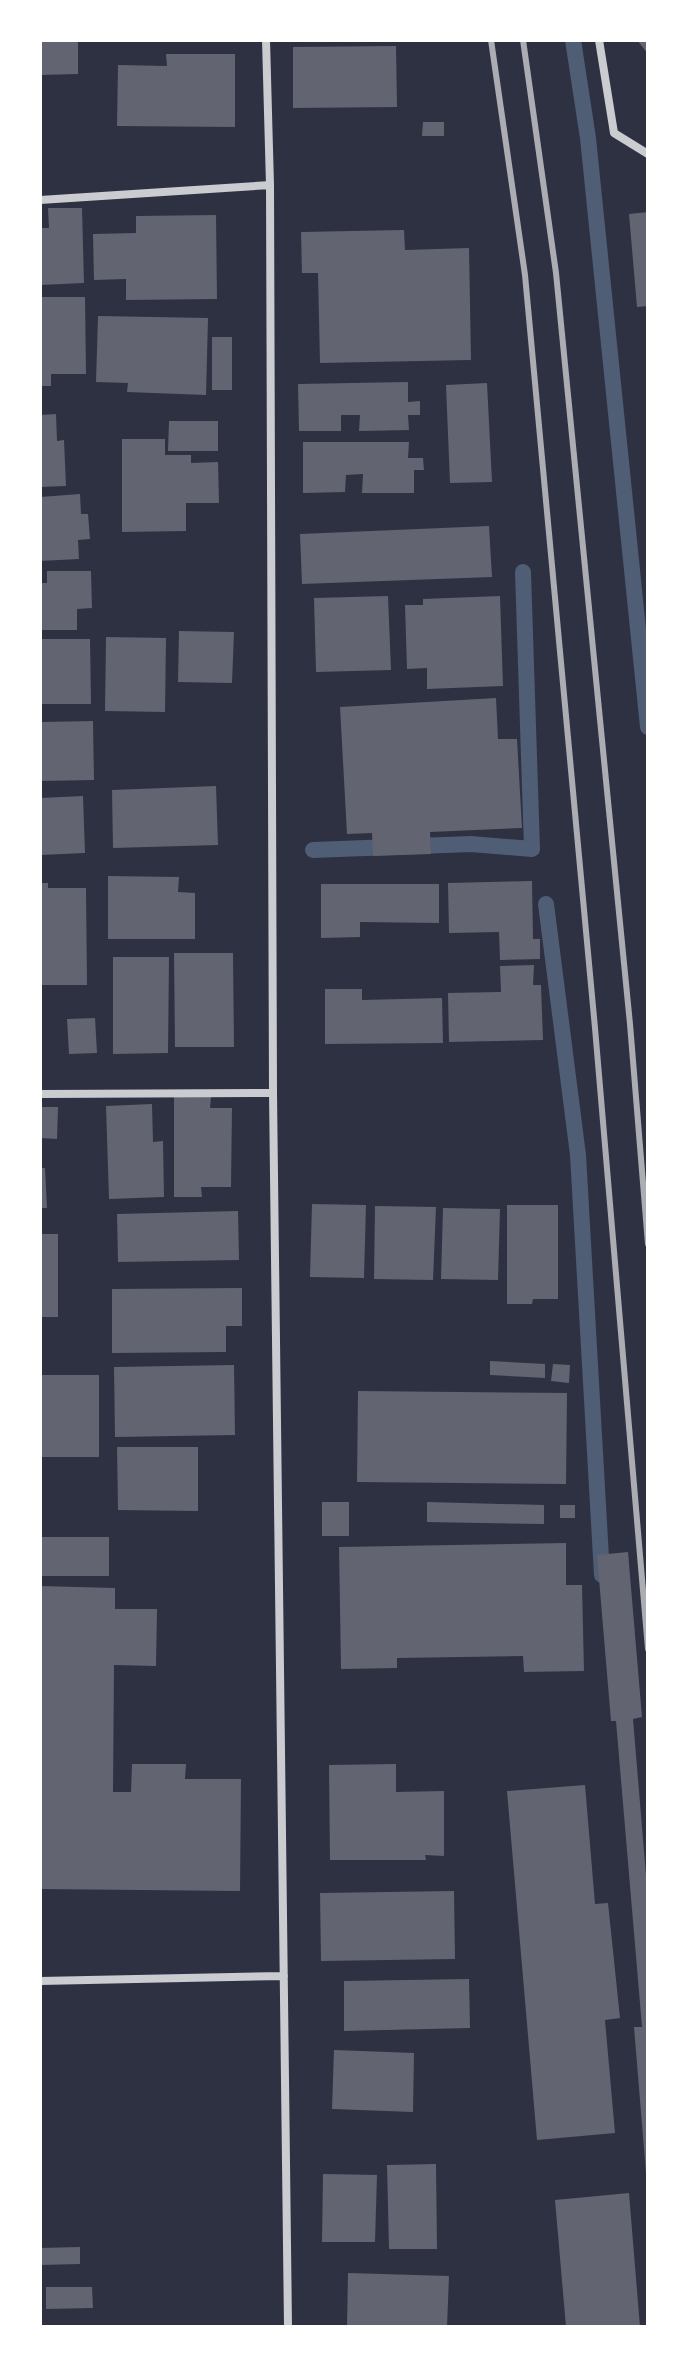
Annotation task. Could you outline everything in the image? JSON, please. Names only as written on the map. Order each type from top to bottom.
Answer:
[{"type":"street","points":[[266,40],[270,185],[273,1093],[288,2327]]},
{"type":"street","points":[[599,40],[614,133],[648,154]]},
{"type":"street","points":[[40,200],[270,185]]},
{"type":"street","points":[[40,1094],[273,1093]]},
{"type":"street","points":[[40,1981],[284,1976]]},
{"type":"building","points":[[40,40],[78,40],[78,74],[40,75]]},
{"type":"building","points":[[637,40],[648,40],[648,54]]},
{"type":"building","points":[[396,46],[397,107],[293,108],[293,47]]},
{"type":"building","points":[[166,54],[235,54],[235,127],[117,126],[118,65],[167,66]]},
{"type":"building","points":[[423,122],[444,122],[444,136],[422,136]]},
{"type":"building","points":[[48,208],[82,208],[84,283],[40,285],[40,228],[49,228]]},
{"type":"building","points":[[648,212],[648,306],[637,307],[629,214]]},
{"type":"building","points":[[216,215],[217,299],[126,300],[126,279],[94,280],[93,234],[136,233],[136,216]]},
{"type":"building","points":[[404,230],[405,250],[469,248],[471,360],[320,363],[318,273],[302,273],[301,232]]},
{"type":"building","points":[[40,297],[85,297],[86,374],[51,374],[51,386],[40,386]]},
{"type":"building","points":[[98,316],[208,318],[206,395],[127,392],[128,383],[96,382]]},
{"type":"building","points":[[212,337],[232,337],[232,390],[212,390]]},
{"type":"building","points":[[408,382],[408,402],[420,401],[420,415],[408,415],[409,430],[359,431],[360,415],[341,415],[341,431],[299,431],[298,384]]},
{"type":"building","points":[[487,383],[492,482],[450,483],[446,385]]},
{"type":"building","points":[[56,414],[57,441],[64,440],[66,486],[40,487],[40,415]]},
{"type":"building","points":[[169,421],[218,421],[218,451],[168,451]]},
{"type":"building","points":[[122,439],[165,439],[165,455],[191,455],[191,463],[218,462],[219,503],[186,503],[186,531],[122,532]]},
{"type":"building","points":[[303,442],[409,442],[408,458],[423,458],[424,470],[414,470],[414,493],[362,493],[363,474],[346,475],[345,492],[303,493]]},
{"type":"building","points":[[80,494],[81,514],[88,514],[90,539],[78,540],[79,559],[40,561],[40,497]]},
{"type":"building","points":[[489,526],[492,577],[302,584],[300,534]]},
{"type":"building","points":[[47,571],[91,571],[92,608],[77,609],[77,630],[40,630],[40,583],[47,583]]},
{"type":"building","points":[[388,596],[391,670],[316,672],[314,598]]},
{"type":"building","points":[[500,596],[503,686],[427,689],[427,668],[407,669],[405,605],[423,605],[423,599]]},
{"type":"building","points":[[179,631],[234,632],[232,683],[178,682]]},
{"type":"building","points":[[106,637],[166,638],[165,712],[105,711]]},
{"type":"building","points":[[40,639],[90,639],[91,704],[40,704]]},
{"type":"building","points":[[496,698],[498,739],[517,739],[522,828],[430,832],[431,854],[373,856],[372,833],[347,834],[340,707]]},
{"type":"building","points":[[93,721],[94,780],[40,781],[40,722]]},
{"type":"building","points":[[216,786],[218,845],[113,848],[112,790]]},
{"type":"building","points":[[83,796],[85,853],[40,855],[40,798]]},
{"type":"building","points":[[108,876],[179,877],[178,892],[195,893],[195,939],[108,939]]},
{"type":"building","points":[[532,881],[533,939],[540,939],[540,959],[500,960],[499,932],[449,933],[448,883]]},
{"type":"building","points":[[40,883],[48,883],[48,888],[86,888],[87,985],[40,985]]},
{"type":"building","points":[[321,884],[439,884],[439,923],[360,922],[360,937],[321,938]]},
{"type":"building","points":[[174,953],[233,953],[234,1047],[175,1047]]},
{"type":"building","points":[[113,957],[169,957],[168,1053],[113,1054]]},
{"type":"building","points":[[534,965],[533,985],[541,985],[543,1040],[449,1042],[448,993],[501,992],[500,966]]},
{"type":"building","points":[[325,989],[362,989],[362,1000],[442,998],[443,1043],[325,1044]]},
{"type":"building","points":[[95,1018],[97,1053],[69,1054],[67,1019]]},
{"type":"building","points":[[174,1097],[211,1097],[210,1108],[232,1108],[231,1187],[201,1187],[202,1197],[174,1197]]},
{"type":"building","points":[[152,1104],[153,1142],[163,1141],[164,1197],[109,1199],[106,1106]]},
{"type":"building","points":[[40,1107],[58,1107],[57,1139],[40,1138]]},
{"type":"building","points":[[40,1168],[45,1168],[47,1208],[40,1208]]},
{"type":"building","points":[[312,1204],[366,1205],[364,1278],[310,1277]]},
{"type":"building","points":[[507,1205],[558,1205],[558,1299],[533,1299],[532,1304],[507,1304]]},
{"type":"building","points":[[375,1206],[436,1207],[433,1280],[374,1279]]},
{"type":"building","points":[[443,1208],[500,1209],[498,1280],[441,1279]]},
{"type":"building","points":[[238,1211],[239,1260],[118,1262],[117,1214]]},
{"type":"building","points":[[40,1234],[58,1234],[58,1317],[40,1317]]},
{"type":"building","points":[[242,1288],[242,1326],[226,1326],[226,1352],[112,1353],[112,1289]]},
{"type":"building","points":[[490,1361],[545,1364],[545,1378],[490,1375]]},
{"type":"building","points":[[553,1364],[570,1365],[569,1383],[551,1381]]},
{"type":"building","points":[[234,1365],[235,1435],[115,1437],[114,1367]]},
{"type":"building","points":[[40,1375],[99,1375],[99,1457],[40,1457]]},
{"type":"building","points":[[358,1391],[567,1393],[566,1484],[357,1482]]},
{"type":"building","points":[[117,1447],[198,1447],[198,1511],[118,1510]]},
{"type":"building","points":[[322,1502],[349,1502],[349,1536],[322,1536]]},
{"type":"building","points":[[427,1502],[544,1505],[544,1524],[427,1522]]},
{"type":"building","points":[[560,1505],[575,1505],[575,1518],[560,1518]]},
{"type":"building","points":[[40,1537],[109,1537],[109,1576],[40,1576]]},
{"type":"building","points":[[566,1543],[566,1585],[582,1585],[584,1671],[524,1672],[523,1656],[397,1658],[397,1668],[341,1669],[339,1547]]},
{"type":"building","points":[[628,1552],[642,1717],[633,1719],[648,1899],[648,2173],[634,2027],[642,2027],[616,1721],[611,1721],[597,1555]]},
{"type":"building","points":[[40,1586],[115,1588],[115,1609],[157,1609],[156,1666],[114,1665],[113,1792],[131,1792],[132,1764],[186,1764],[185,1779],[241,1779],[240,1891],[40,1889]]},
{"type":"building","points":[[396,1764],[396,1792],[444,1791],[444,1856],[425,1855],[426,1860],[330,1860],[329,1765]]},
{"type":"building","points":[[585,1785],[595,1904],[608,1903],[620,2018],[605,2020],[615,2133],[537,2140],[507,1791]]},
{"type":"building","points":[[454,1891],[455,1959],[321,1961],[320,1893]]},
{"type":"building","points":[[469,1979],[470,2028],[344,2031],[344,1981]]},
{"type":"building","points":[[334,2050],[414,2053],[413,2112],[332,2109]]},
{"type":"building","points":[[436,2164],[437,2249],[389,2249],[387,2165]]},
{"type":"building","points":[[323,2174],[377,2175],[375,2242],[322,2242]]},
{"type":"building","points":[[629,2193],[640,2327],[566,2327],[555,2200]]},
{"type":"building","points":[[80,2247],[80,2264],[40,2265],[40,2248]]},
{"type":"building","points":[[348,2273],[449,2276],[447,2327],[347,2327]]},
{"type":"building","points":[[46,2287],[92,2287],[93,2308],[46,2309]]},
{"type":"waterway","points":[[573,40],[588,138],[648,727]]},
{"type":"waterway","points":[[313,850],[471,844],[532,849],[523,572]]},
{"type":"waterway","points":[[546,904],[578,1155],[602,1575]]},
{"type":"railway","points":[[491,40],[525,275],[595,1028],[648,1649]]},
{"type":"railway","points":[[523,40],[556,273],[630,1024],[648,1244]]}]
